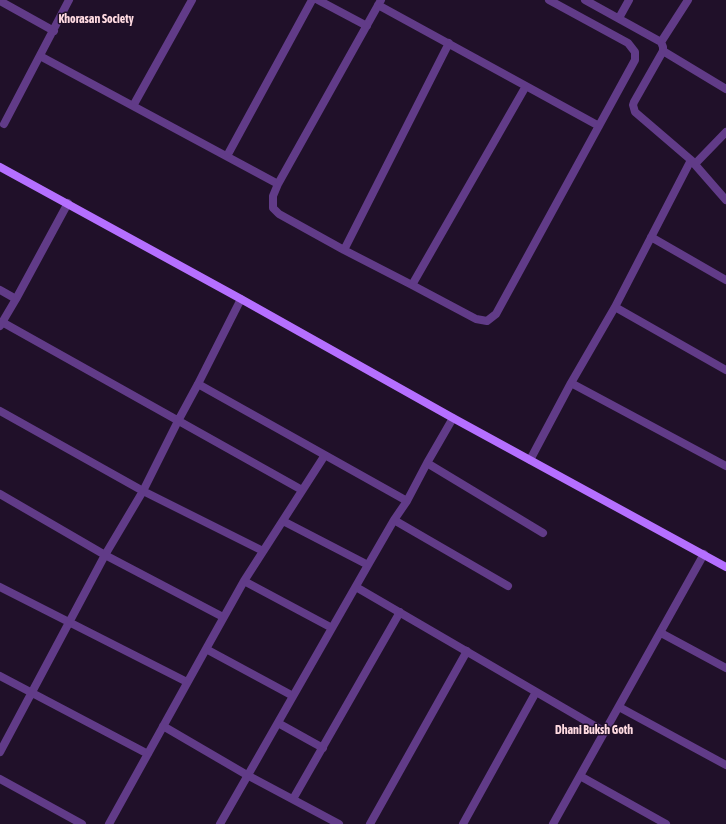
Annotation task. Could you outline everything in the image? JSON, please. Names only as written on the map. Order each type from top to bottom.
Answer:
[{"type":"street","points":[[4,124],[69,0]]},
{"type":"street","points":[[133,106],[192,0]]},
{"type":"street","points":[[227,156],[312,0]]},
{"type":"street","points":[[318,0],[366,26]]},
{"type":"street","points":[[550,0],[628,43],[634,52],[635,60],[599,126],[496,314],[487,321],[476,319],[412,284],[344,250],[279,214],[273,208],[273,196],[278,184],[380,2],[449,43],[599,126]]},
{"type":"street","points":[[586,0],[661,42],[663,51],[634,102],[633,105],[635,112],[693,162],[726,200]]},
{"type":"street","points":[[619,18],[629,0]]},
{"type":"street","points":[[661,42],[688,0]]},
{"type":"street","points":[[0,2],[54,31]]},
{"type":"street","points":[[344,250],[449,43]]},
{"type":"street","points":[[663,51],[726,89]]},
{"type":"street","points":[[40,56],[278,184]]},
{"type":"street","points":[[412,284],[526,86]]},
{"type":"street","points":[[530,460],[693,162],[726,132]]},
{"type":"street","points":[[0,166],[453,418],[726,565]]},
{"type":"street","points":[[68,203],[1,324],[302,490]]},
{"type":"street","points":[[651,237],[726,280]]},
{"type":"street","points":[[0,290],[16,299]]},
{"type":"street","points":[[0,752],[105,555],[143,491],[241,299]]},
{"type":"street","points":[[615,307],[726,370]]},
{"type":"street","points":[[572,383],[726,466]]},
{"type":"street","points":[[198,384],[407,501]]},
{"type":"street","points":[[0,411],[143,491],[263,551]]},
{"type":"street","points":[[220,824],[394,520],[407,501],[453,418]]},
{"type":"street","points":[[109,824],[244,581],[325,455]]},
{"type":"street","points":[[427,463],[543,533]]},
{"type":"street","points":[[0,494],[105,555],[223,617]]},
{"type":"street","points":[[394,520],[508,586]]},
{"type":"street","points":[[283,521],[368,565]]},
{"type":"street","points":[[553,824],[704,554]]},
{"type":"street","points":[[244,581],[332,628]]},
{"type":"street","points":[[0,587],[187,682]]},
{"type":"street","points":[[356,587],[605,732]]},
{"type":"street","points":[[293,799],[400,612]]},
{"type":"street","points":[[661,633],[726,668]]},
{"type":"street","points":[[206,649],[293,696]]},
{"type":"street","points":[[370,824],[467,652]]},
{"type":"street","points":[[0,676],[148,754]]},
{"type":"street","points":[[463,824],[536,692]]},
{"type":"street","points":[[619,707],[726,765]]},
{"type":"street","points":[[278,722],[323,748]]},
{"type":"street","points":[[163,726],[247,775],[340,824]]},
{"type":"street","points":[[580,776],[666,824]]},
{"type":"street","points":[[0,779],[82,824]]},
{"type":"district","name":"Khorasan Society","points":[[96,19]]},
{"type":"district","name":"Dhani Buksh Goth","points":[[594,730]]}]
